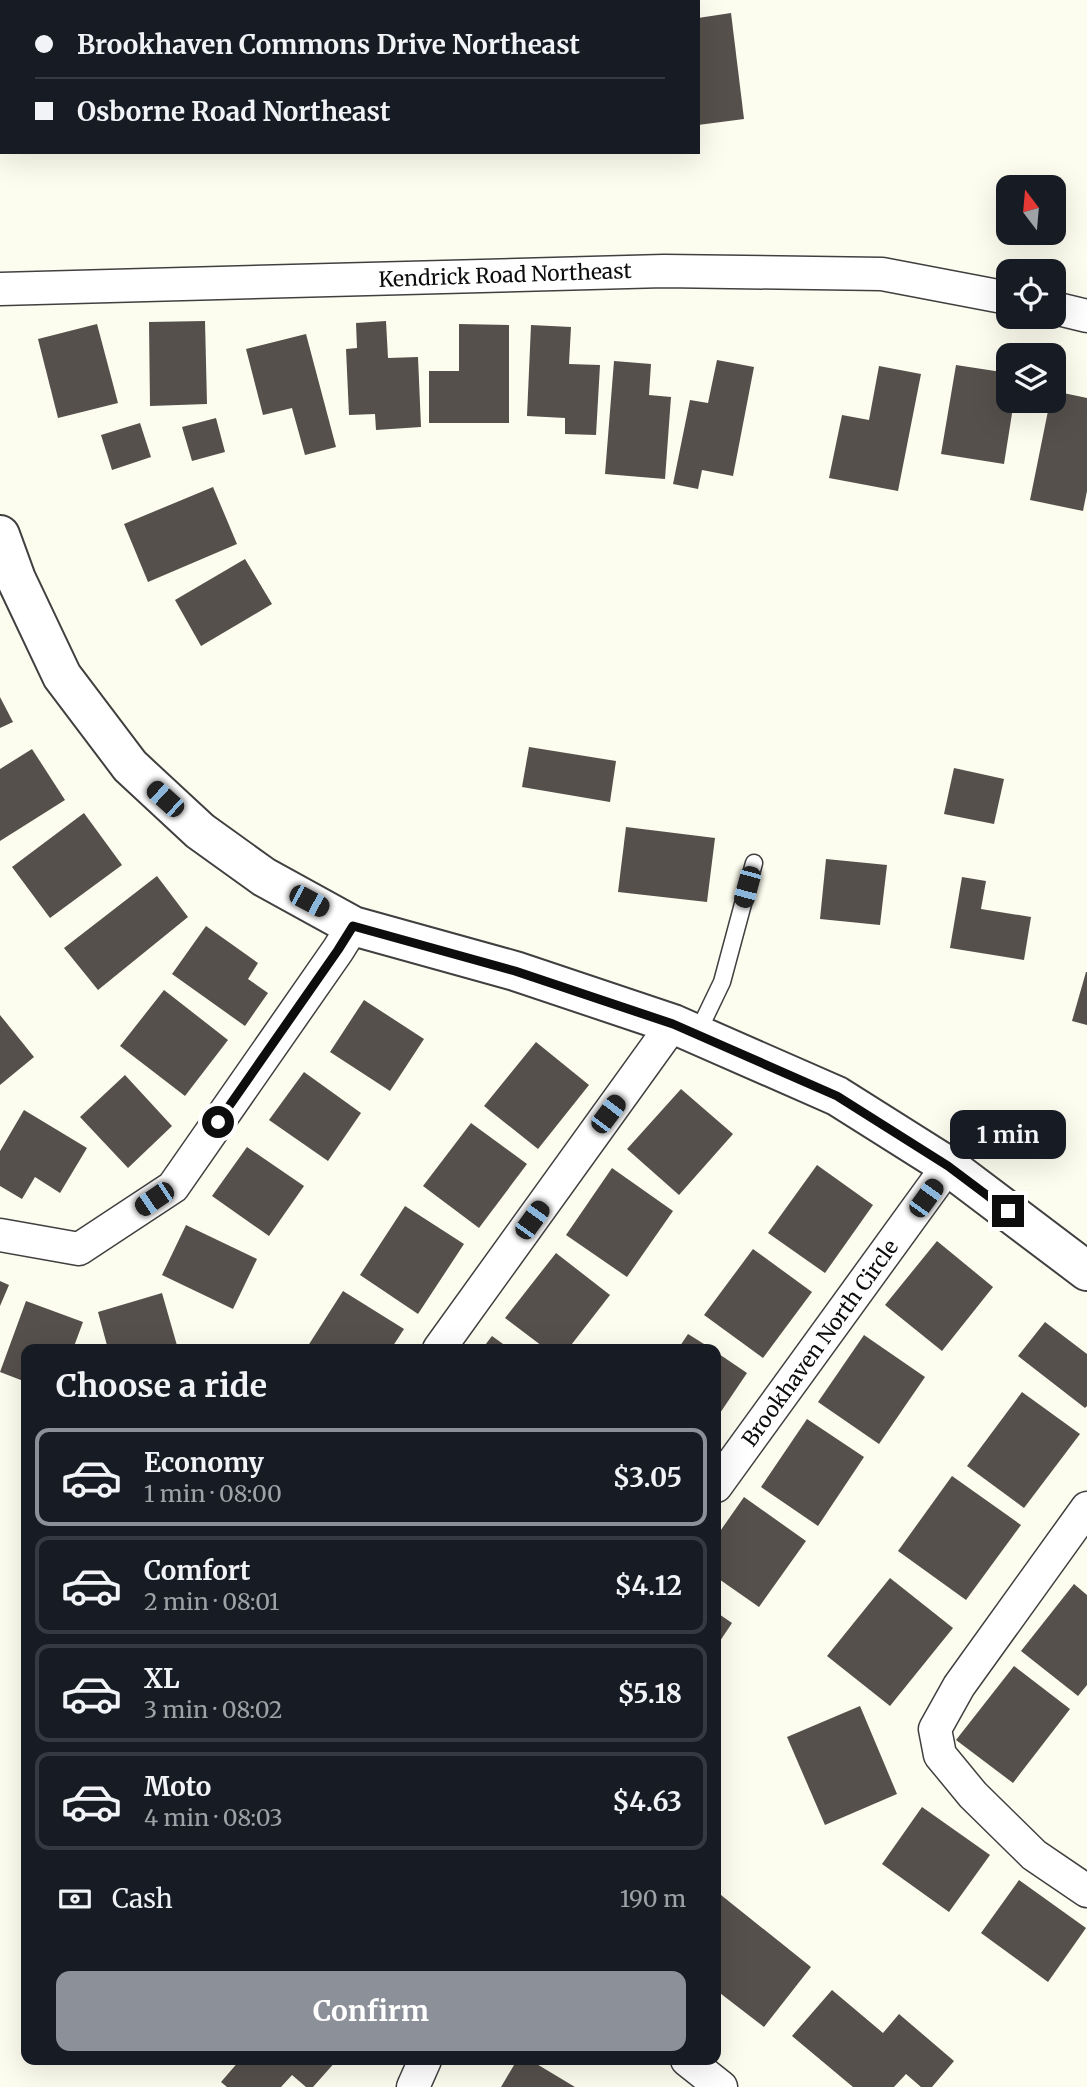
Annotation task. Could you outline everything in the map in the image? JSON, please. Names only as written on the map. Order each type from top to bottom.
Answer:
[{"type":"street","name":"Kendrick Road Northeast","points":[[0,289],[664,271],[882,274],[996,296]]},
{"type":"street","points":[[1066,311],[1087,316]]},
{"type":"street","points":[[0,535],[16,579],[62,676],[130,766],[200,831],[264,877],[353,926],[515,971],[685,1029],[837,1096],[948,1166],[1087,1271]]},
{"type":"street","points":[[0,1235],[79,1249],[173,1187],[353,926]]},
{"type":"street","points":[[443,1344],[594,1133],[685,1029]]},
{"type":"street","name":"Brookhaven North Circle","points":[[721,1479],[948,1166]]},
{"type":"street","points":[[1087,1508],[959,1686],[935,1730],[940,1755],[974,1795],[1034,1855],[1087,1891]]},
{"type":"street","points":[[413,2087],[423,2065]]},
{"type":"street","points":[[693,2065],[721,2087]]},
{"type":"lane","points":[[685,1029],[722,982],[754,863]]},
{"type":"building","points":[[731,13],[744,119],[700,125],[700,18]]},
{"type":"building","points":[[205,321],[207,404],[150,406],[149,322]]},
{"type":"building","points":[[386,321],[388,358],[418,357],[421,427],[376,430],[375,414],[349,415],[346,349],[357,348],[356,323]]},
{"type":"building","points":[[97,324],[118,403],[58,418],[38,339]]},
{"type":"building","points":[[459,324],[509,325],[509,423],[429,423],[429,371],[459,371]]},
{"type":"building","points":[[531,325],[571,327],[569,364],[600,365],[596,435],[565,434],[565,418],[527,416]]},
{"type":"building","points":[[306,334],[336,447],[305,455],[292,408],[263,415],[246,349]]},
{"type":"building","points":[[717,360],[754,367],[733,476],[702,470],[698,489],[673,484],[690,400],[708,403]]},
{"type":"building","points":[[614,361],[651,364],[649,395],[671,397],[665,479],[605,474]]},
{"type":"building","points":[[956,365],[996,371],[996,413],[1012,413],[1004,464],[941,454]]},
{"type":"building","points":[[879,366],[921,374],[898,491],[829,478],[842,415],[869,420]]},
{"type":"building","points":[[1066,394],[1087,398],[1087,491],[1083,511],[1030,500],[1048,413],[1066,413]]},
{"type":"building","points":[[216,418],[225,452],[192,461],[182,427]]},
{"type":"building","points":[[140,423],[151,457],[112,470],[101,435]]},
{"type":"building","points":[[213,487],[237,544],[148,582],[124,524]]},
{"type":"building","points":[[245,559],[272,604],[201,646],[175,600]]},
{"type":"building","points":[[0,697],[13,722],[0,728]]},
{"type":"building","points":[[529,747],[616,761],[610,802],[522,787]]},
{"type":"building","points":[[32,749],[65,800],[0,841],[0,769]]},
{"type":"building","points":[[954,768],[1004,779],[994,824],[944,814]]},
{"type":"building","points":[[84,813],[122,865],[50,918],[12,867]]},
{"type":"building","points":[[626,827],[715,838],[707,902],[618,892]]},
{"type":"building","points":[[826,859],[887,865],[880,925],[820,919]]},
{"type":"building","points":[[157,876],[188,917],[98,990],[64,948]]},
{"type":"building","points":[[962,877],[986,881],[981,909],[1031,917],[1024,960],[950,948]]},
{"type":"building","points":[[206,926],[258,963],[248,979],[268,993],[245,1026],[172,974]]},
{"type":"building","points":[[1087,972],[1087,1025],[1072,1021]]},
{"type":"building","points":[[164,990],[228,1040],[185,1096],[120,1046]]},
{"type":"building","points":[[364,1000],[424,1039],[390,1091],[330,1052]]},
{"type":"building","points":[[0,1015],[34,1057],[0,1085]]},
{"type":"building","points":[[536,1042],[589,1085],[538,1149],[484,1106]]},
{"type":"building","points":[[304,1072],[361,1113],[328,1161],[269,1120]]},
{"type":"building","points":[[125,1075],[172,1126],[128,1168],[80,1117]]},
{"type":"building","points":[[681,1089],[733,1134],[679,1195],[627,1149]]},
{"type":"building","points":[[24,1110],[87,1148],[60,1193],[35,1177],[22,1199],[0,1186],[0,1151]]},
{"type":"building","points":[[471,1123],[527,1164],[479,1228],[423,1186]]},
{"type":"building","points":[[247,1147],[304,1186],[269,1236],[212,1196]]},
{"type":"building","points":[[817,1165],[873,1205],[825,1273],[768,1233]]},
{"type":"building","points":[[612,1168],[673,1211],[627,1277],[566,1235]]},
{"type":"building","points":[[405,1206],[464,1244],[418,1314],[360,1275]]},
{"type":"building","points":[[186,1225],[257,1259],[233,1309],[162,1275]]},
{"type":"building","points":[[937,1241],[993,1287],[942,1351],[885,1305]]},
{"type":"building","points":[[753,1249],[812,1292],[763,1358],[704,1315]]},
{"type":"building","points":[[556,1253],[610,1295],[572,1344],[539,1344],[505,1318]]},
{"type":"building","points":[[0,1281],[9,1285],[0,1306]]},
{"type":"building","points":[[343,1291],[404,1329],[394,1344],[309,1344]]},
{"type":"building","points":[[162,1293],[177,1344],[107,1344],[98,1312]]},
{"type":"building","points":[[26,1301],[83,1322],[75,1344],[21,1344],[21,1380],[0,1372]]},
{"type":"building","points":[[1045,1322],[1087,1354],[1085,1408],[1018,1356]]},
{"type":"building","points":[[688,1334],[704,1344],[681,1344]]},
{"type":"building","points":[[864,1335],[925,1377],[879,1444],[818,1402]]},
{"type":"building","points":[[492,1336],[503,1344],[486,1344]]},
{"type":"building","points":[[721,1355],[747,1373],[721,1412]]},
{"type":"building","points":[[1022,1392],[1080,1434],[1024,1508],[967,1466]]},
{"type":"building","points":[[807,1419],[864,1457],[818,1526],[761,1487]]},
{"type":"building","points":[[952,1476],[1021,1525],[966,1600],[898,1551]]},
{"type":"building","points":[[744,1497],[806,1541],[759,1607],[721,1580],[721,1530]]},
{"type":"building","points":[[890,1578],[953,1628],[890,1706],[827,1656]]},
{"type":"building","points":[[1074,1584],[1087,1595],[1087,1685],[1078,1696],[1021,1651]]},
{"type":"building","points":[[721,1615],[732,1623],[721,1640]]},
{"type":"building","points":[[1014,1666],[1070,1709],[1013,1783],[956,1740]]},
{"type":"building","points":[[860,1706],[897,1794],[825,1825],[787,1737]]},
{"type":"building","points":[[922,1807],[990,1855],[949,1912],[882,1864]]},
{"type":"building","points":[[1019,1880],[1086,1928],[1048,1982],[981,1933]]},
{"type":"building","points":[[721,1895],[811,1967],[764,2027],[721,1994]]},
{"type":"building","points":[[832,1990],[883,2033],[899,2014],[954,2061],[932,2087],[921,2087],[906,2074],[894,2087],[853,2087],[792,2036]]},
{"type":"building","points":[[236,2065],[333,2065],[313,2087],[306,2087],[292,2075],[281,2087],[227,2087],[221,2082]]},
{"type":"building","points":[[514,2065],[538,2065],[575,2087],[501,2087]]},
{"type":"route","points":[[218,1122],[353,926],[515,971],[697,1034],[837,1096],[948,1166],[1008,1211]]}]
